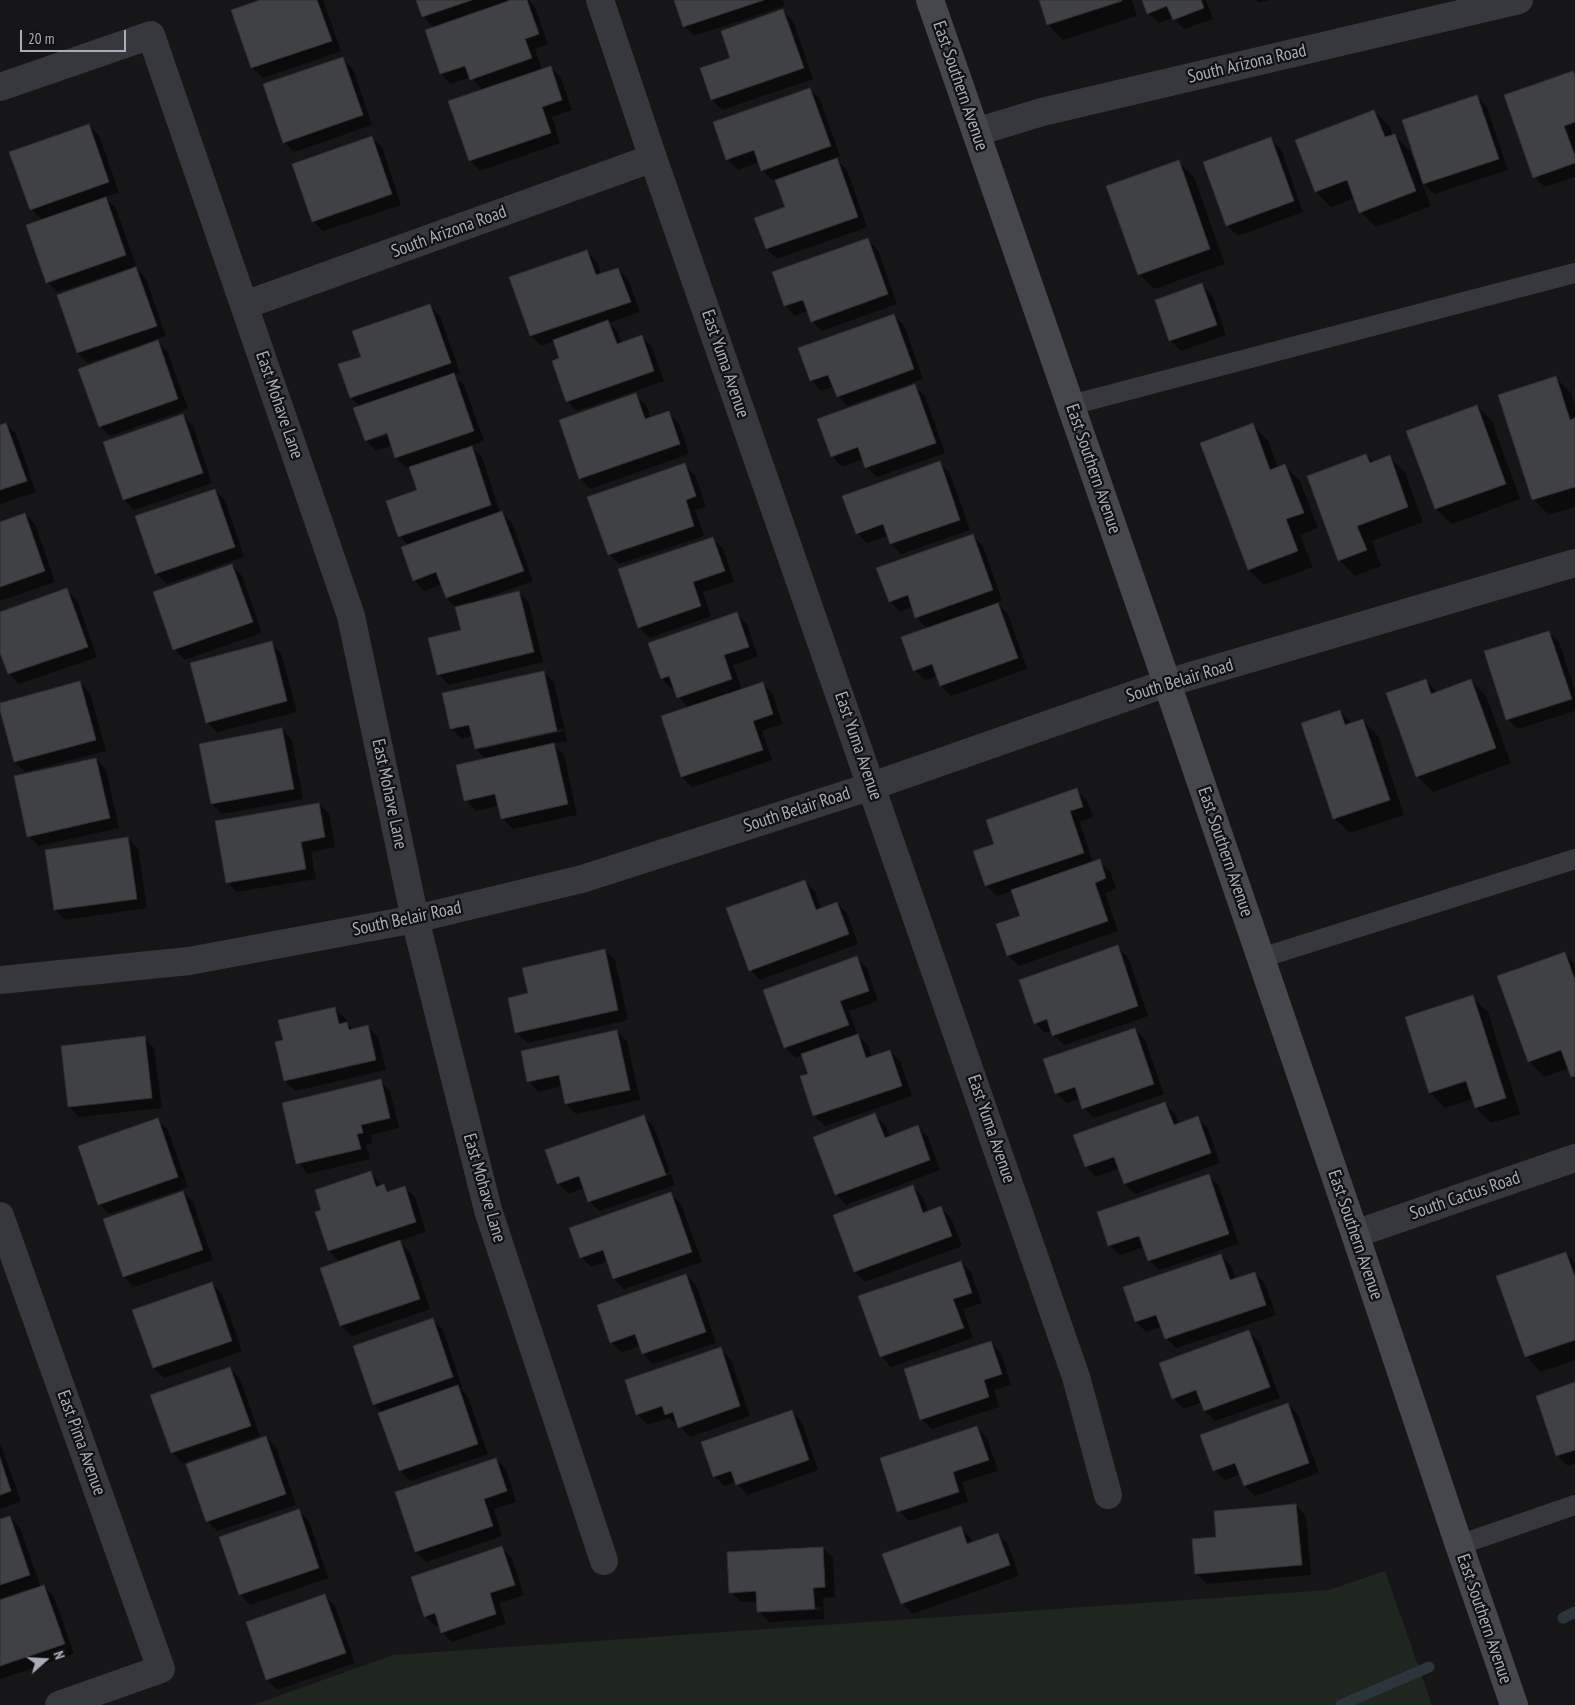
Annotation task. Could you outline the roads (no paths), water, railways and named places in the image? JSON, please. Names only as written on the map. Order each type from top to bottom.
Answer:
[{"type":"main road","name":"East Southern Avenue","points":[[930,0],[1167,683],[1513,1702]]},
{"type":"street","name":"East Yuma Avenue","points":[[600,0],[653,158],[1076,1377],[1108,1495]]},
{"type":"street","name":"South Arizona Road","points":[[976,132],[1042,112],[1520,0]]},
{"type":"street","name":"East Mohave Lane","points":[[0,87],[151,35],[351,616],[415,919],[488,1210],[604,1561]]},
{"type":"street","name":"South Arizona Road","points":[[245,305],[653,158]]},
{"type":"street","name":"South Belair Road","points":[[0,980],[189,961],[415,919],[582,880],[872,786],[1167,683],[1575,563]]},
{"type":"street","name":"South Cactus Road","points":[[1355,1234],[1575,1158]]},
{"type":"street","name":"East Pima Avenue","points":[[0,1216],[161,1669],[59,1705]]},
{"type":"lane","points":[[1071,405],[1575,273]]},
{"type":"lane","points":[[1261,958],[1575,859]]},
{"type":"lane","points":[[1459,1545],[1575,1505]]},
{"type":"waterway","points":[[1563,1618],[1575,1612]]},
{"type":"waterway","points":[[1341,1705],[1429,1667]]}]
